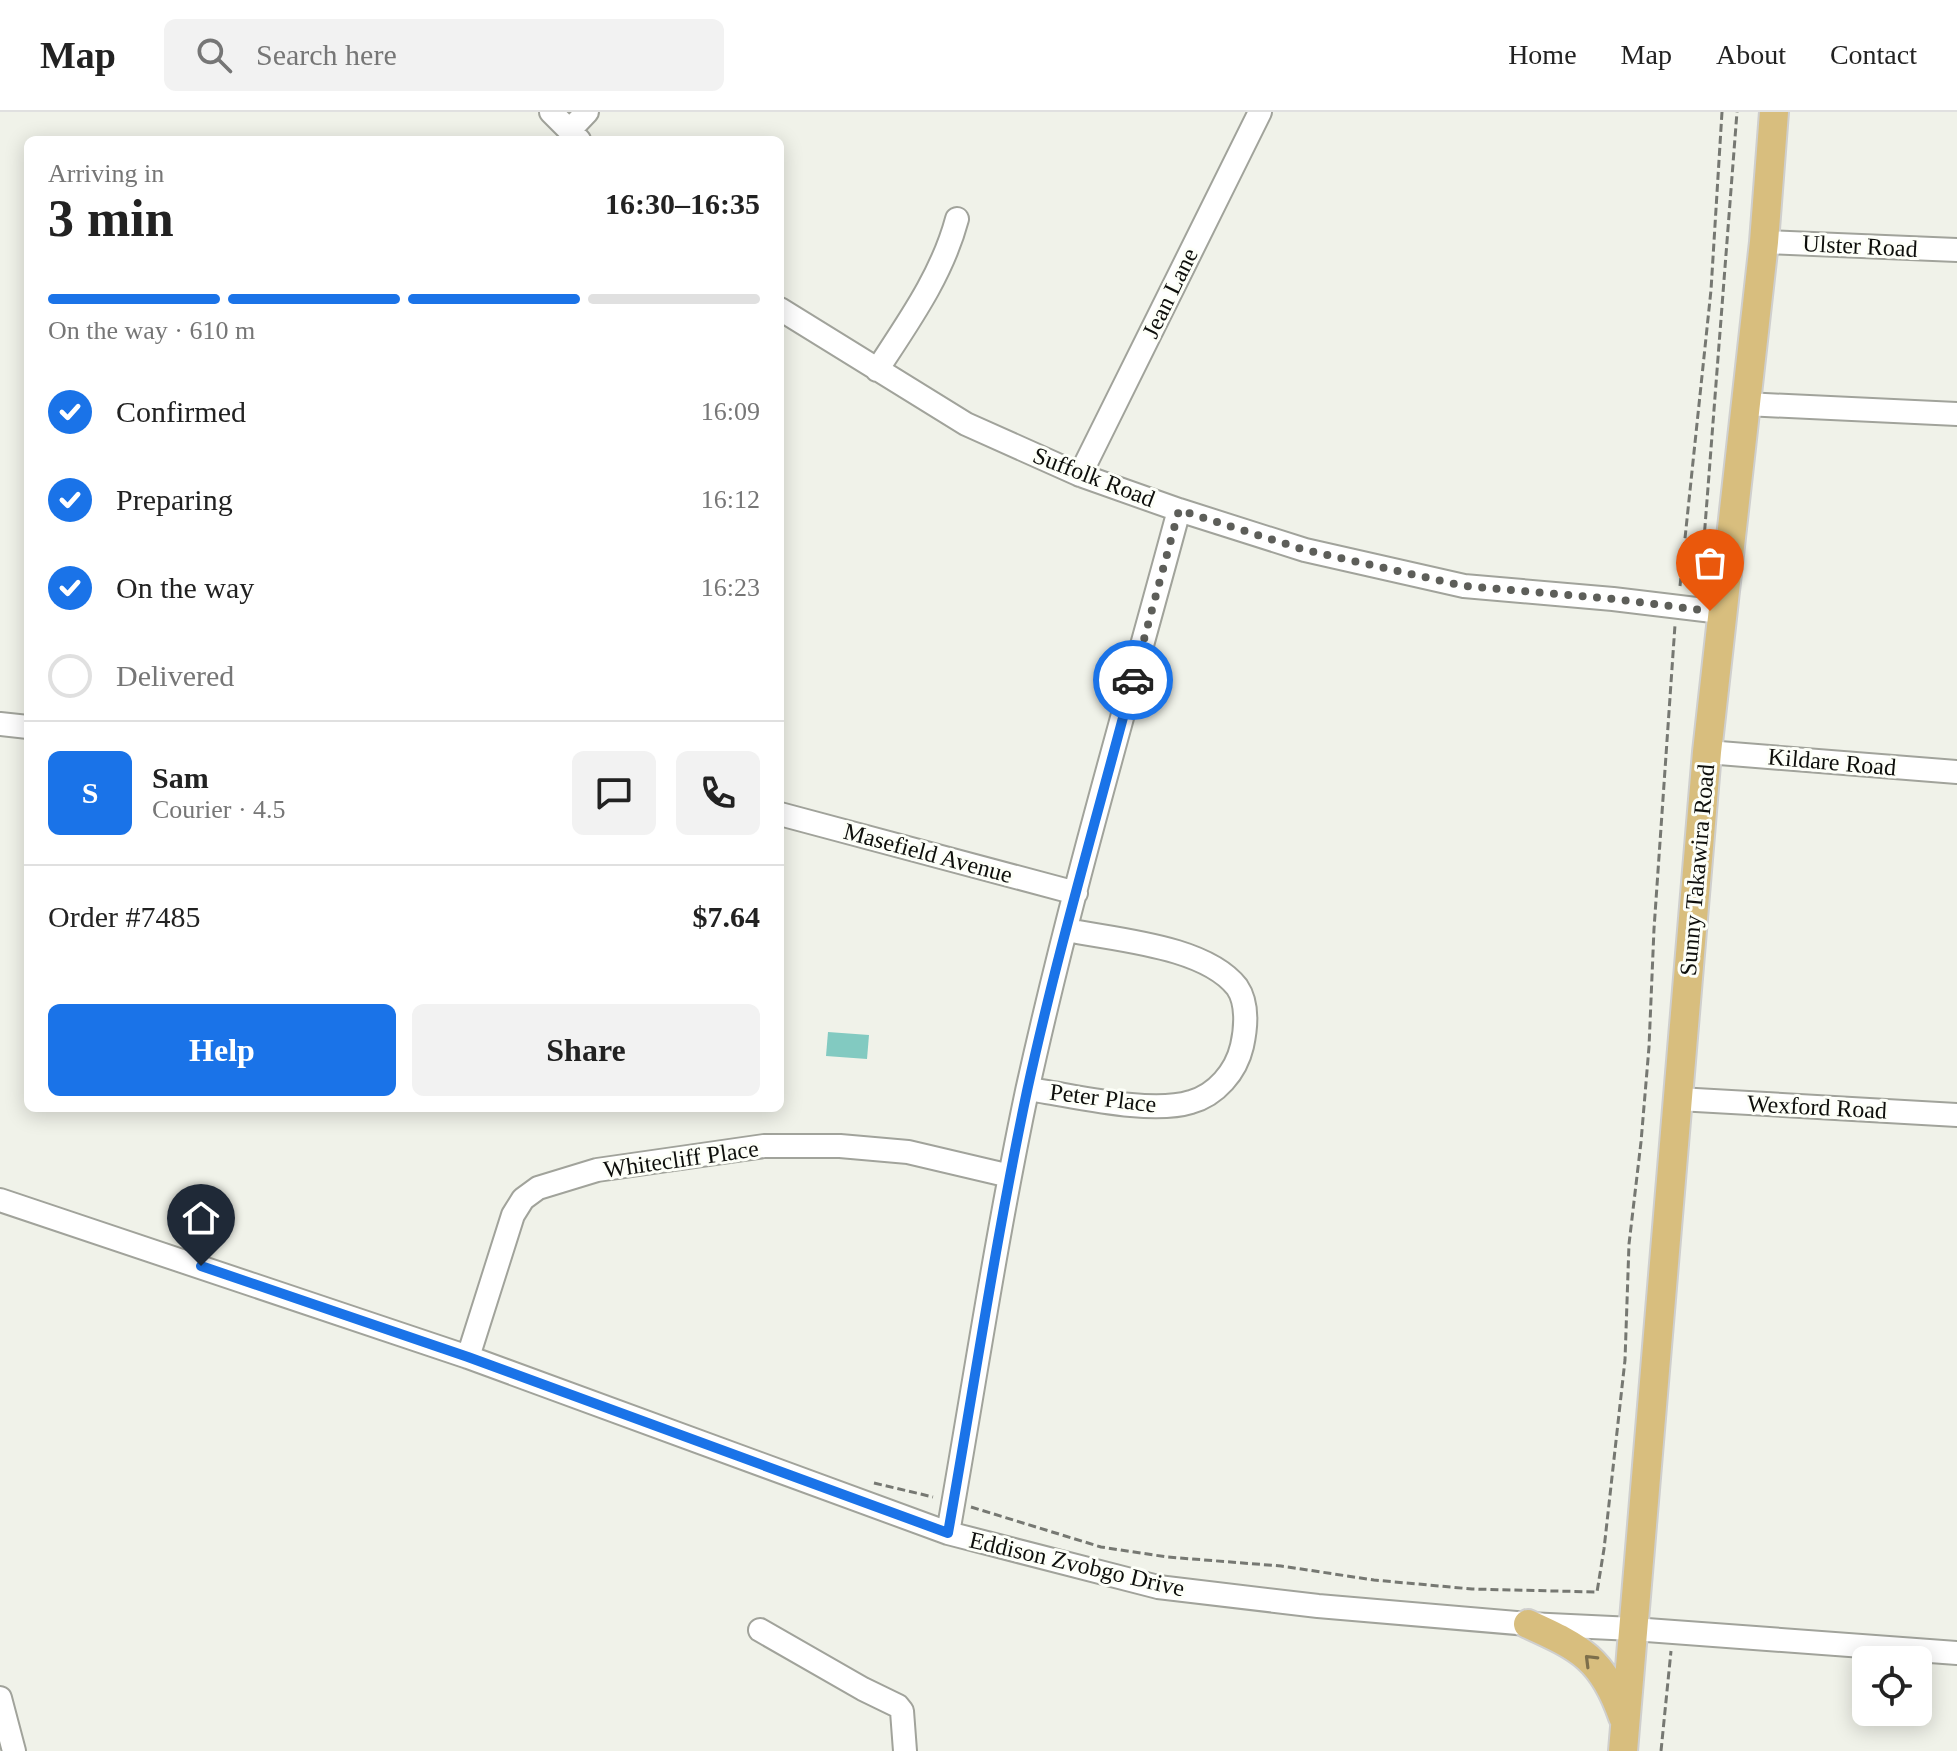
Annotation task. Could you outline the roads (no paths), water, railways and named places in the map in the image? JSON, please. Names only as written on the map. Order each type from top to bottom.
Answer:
[{"type":"main road","name":"Sunny Takawira Road","points":[[1623,1751],[1707,752],[1764,242],[1774,112]]},
{"type":"main road","points":[[1528,1624],[1579,1649],[1598,1667],[1613,1688],[1625,1722]]},
{"type":"street","points":[[551,112],[574,135],[587,112]]},
{"type":"street","name":"Jean Lane","points":[[1080,475],[1260,112]]},
{"type":"street","points":[[877,370],[923,298],[948,251],[957,219]]},
{"type":"street","name":"Ulster Road","points":[[1764,242],[1957,250]]},
{"type":"street","name":"Suffolk Road","points":[[784,312],[966,424],[1080,475],[1179,510],[1305,550],[1449,583],[1721,612]]},
{"type":"street","points":[[1745,404],[1957,414]]},
{"type":"street","points":[[948,1533],[1028,1089],[1076,893],[1179,510]]},
{"type":"street","points":[[0,724],[24,727]]},
{"type":"street","name":"Kildare Road","points":[[1707,752],[1957,772]]},
{"type":"street","name":"Masefield Avenue","points":[[784,815],[1076,893]]},
{"type":"street","name":"Peter Place","points":[[1028,1089],[1153,1107],[1191,1102],[1216,1090],[1230,1074],[1242,1047],[1245,1011],[1242,998],[1237,987],[1208,963],[1157,948],[1067,930]]},
{"type":"street","name":"Wexford Road","points":[[1678,1099],[1957,1115]]},
{"type":"street","name":"Whitecliff Place","points":[[468,1357],[513,1215],[523,1199],[538,1188],[597,1170],[764,1146],[840,1146],[908,1152],[1010,1176]]},
{"type":"street","name":"Eddison Zvobgo Drive","points":[[0,1200],[468,1357],[948,1533],[1158,1587],[1318,1606],[1528,1624],[1957,1653]]},
{"type":"street","points":[[760,1630],[898,1706],[902,1711],[905,1751]]},
{"type":"street","points":[[0,1698],[14,1751]]},
{"type":"water","points":[[828,1032],[869,1035],[867,1059],[826,1056]]}]
